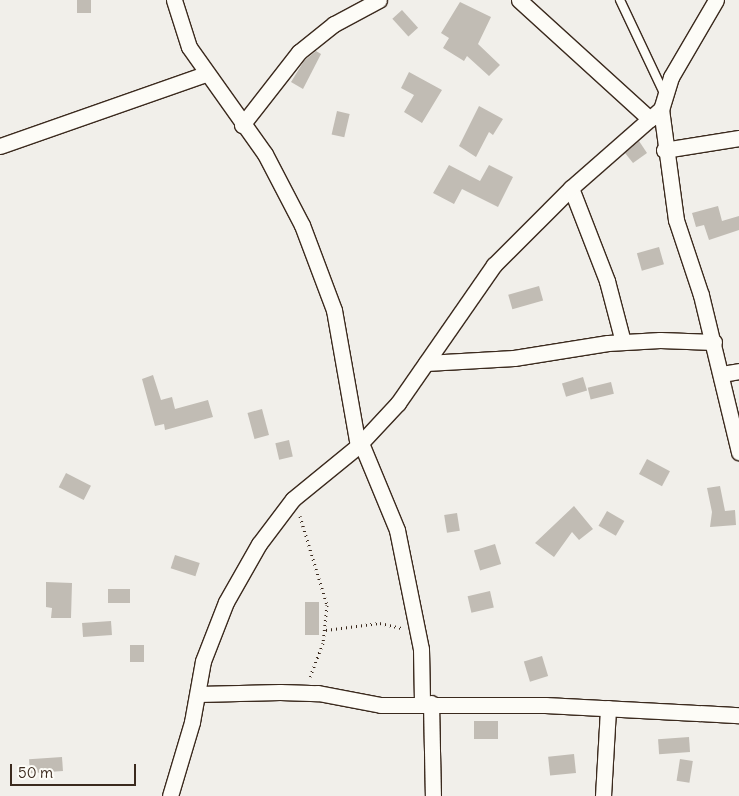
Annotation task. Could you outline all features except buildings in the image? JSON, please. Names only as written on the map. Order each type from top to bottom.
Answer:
[{"type":"street","points":[[174,0],[189,47],[242,125],[265,154],[302,225],[334,310],[359,444],[397,530],[419,639],[434,796]]},
{"type":"street","points":[[242,125],[299,52],[334,24],[379,0]]},
{"type":"street","points":[[519,0],[659,108],[676,220],[714,342],[739,452]]},
{"type":"street","points":[[170,796],[198,694],[203,661],[226,602],[259,544],[293,499],[359,444],[398,404],[494,265],[571,188],[659,108],[671,76],[716,0]]},
{"type":"street","points":[[0,146],[206,74]]},
{"type":"street","points":[[664,150],[739,138]]},
{"type":"street","points":[[571,188],[607,281],[623,342]]},
{"type":"street","points":[[426,363],[514,358],[623,342],[714,342]]},
{"type":"street","points":[[722,374],[739,371]]},
{"type":"street","points":[[198,694],[304,693],[381,704],[426,703],[608,708],[739,715]]},
{"type":"street","points":[[603,796],[608,708]]},
{"type":"lane","points":[[620,0],[659,108]]},
{"type":"path","points":[[293,499],[321,580],[327,604],[326,630],[304,693]]},
{"type":"path","points":[[326,630],[380,623],[394,625],[419,639]]}]
